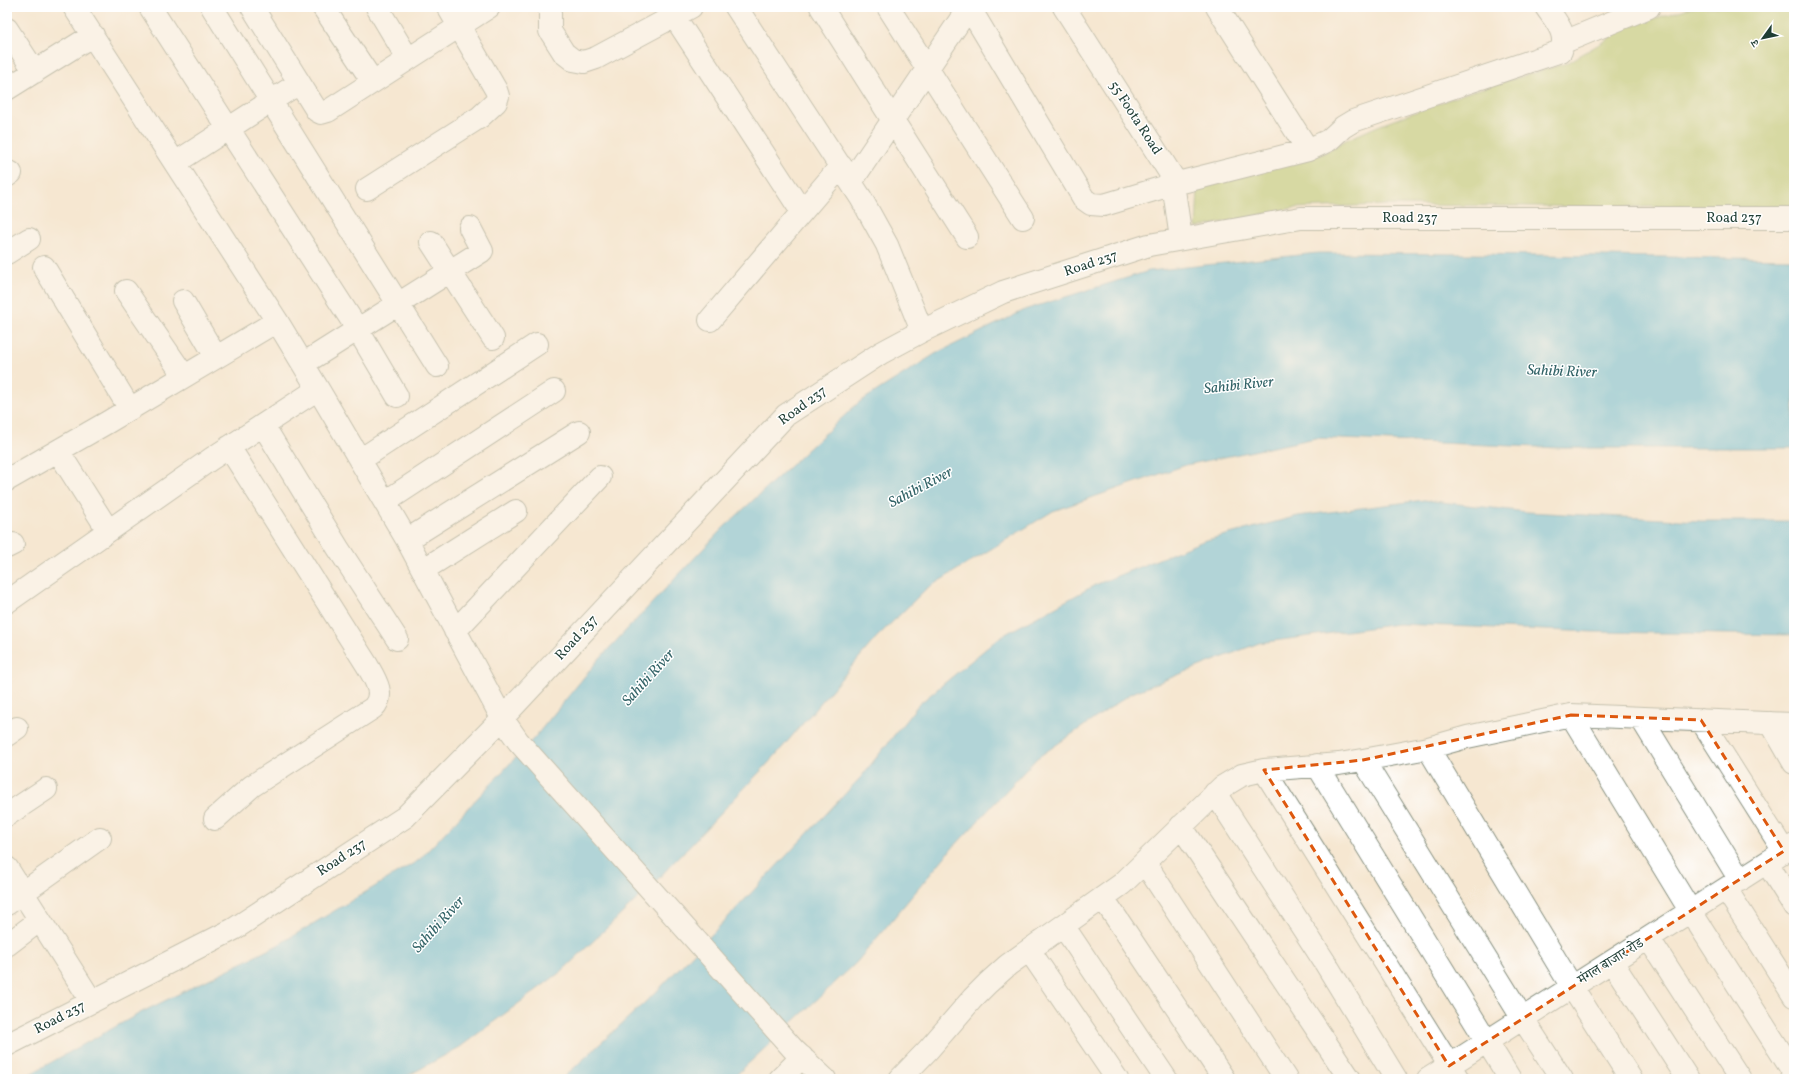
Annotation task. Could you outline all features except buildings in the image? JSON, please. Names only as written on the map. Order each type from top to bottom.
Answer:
[{"type":"street","points":[[74,7],[277,321],[407,540],[502,718],[518,741],[798,1054],[825,1079]]},
{"type":"street","points":[[150,7],[358,330],[397,396]]},
{"type":"street","points":[[212,7],[437,366]]},
{"type":"street","points":[[252,7],[317,111],[321,113],[328,111],[489,7]]},
{"type":"street","points":[[324,7],[372,82]]},
{"type":"street","points":[[377,7],[408,59]]},
{"type":"street","points":[[367,189],[480,117],[496,102],[498,96],[496,90],[448,7]]},
{"type":"street","points":[[736,7],[846,174],[887,245],[922,331]]},
{"type":"street","points":[[821,7],[967,237]]},
{"type":"street","points":[[888,7],[1023,218]]},
{"type":"street","name":"55 Foota Road","points":[[1064,7],[1168,168],[1174,184],[1181,239]]},
{"type":"street","points":[[1218,7],[1308,150]]},
{"type":"street","points":[[710,320],[802,212],[846,174],[893,120],[970,8],[1084,199],[1091,204],[1104,205],[1174,184],[1308,150],[1329,140],[1343,127],[1353,121],[1561,52],[1564,42],[1562,33],[1546,7]]},
{"type":"street","points":[[1564,42],[1649,7]]},
{"type":"street","points":[[550,8],[550,31],[564,53],[573,60],[584,62],[596,58],[682,12],[802,212]]},
{"type":"street","points":[[7,29],[34,72]]},
{"type":"street","points":[[7,90],[93,35]]},
{"type":"street","points":[[175,163],[299,83]]},
{"type":"street","name":"Road 237","points":[[7,1045],[234,929],[405,817],[502,718],[786,415],[881,353],[922,331],[1004,292],[1149,245],[1301,218],[1794,218]]},
{"type":"street","points":[[303,364],[482,251],[470,228]]},
{"type":"street","points":[[7,253],[29,239]]},
{"type":"street","points":[[431,242],[493,338]]},
{"type":"street","points":[[44,267],[130,409]]},
{"type":"street","points":[[126,291],[184,376]]},
{"type":"street","points":[[183,301],[216,357]]},
{"type":"street","points":[[7,480],[130,409],[277,321]]},
{"type":"street","points":[[360,460],[537,344]]},
{"type":"street","points":[[7,602],[108,530],[229,447],[318,389]]},
{"type":"street","points":[[385,502],[554,391]]},
{"type":"street","points":[[264,425],[338,548],[397,639]]},
{"type":"street","points":[[407,540],[579,432]]},
{"type":"street","points":[[216,819],[252,786],[373,708],[378,703],[380,696],[375,680],[367,665],[229,447]]},
{"type":"street","points":[[58,451],[108,530]]},
{"type":"street","points":[[455,631],[600,477]]},
{"type":"street","points":[[423,570],[516,511]]},
{"type":"street","points":[[1571,715],[1691,912],[1794,1073]]},
{"type":"street","points":[[900,1079],[928,1050],[973,998],[1008,965],[1064,927],[1122,884],[1215,793],[1242,775],[1264,770],[1339,764],[1364,760],[1428,748],[1467,737],[1571,715],[1794,724]]},
{"type":"street","points":[[1641,718],[1794,996]]},
{"type":"street","points":[[1701,720],[1782,853],[1794,906]]},
{"type":"street","points":[[1771,723],[1794,763]]},
{"type":"street","points":[[1428,748],[1572,986],[1631,1079]]},
{"type":"street","points":[[1364,760],[1523,1019],[1562,1079]]},
{"type":"street","points":[[1317,765],[1510,1079]]},
{"type":"street","points":[[1264,770],[1453,1072]]},
{"type":"street","points":[[7,815],[46,789]]},
{"type":"street","points":[[1215,793],[1326,964],[1396,1079]]},
{"type":"street","points":[[1181,826],[1350,1079]]},
{"type":"street","points":[[14,898],[100,838]]},
{"type":"street","name":"मंगल बाजार रोड","points":[[1428,1079],[1453,1072],[1486,1042],[1782,853]]},
{"type":"street","points":[[1145,863],[1286,1079]]},
{"type":"street","points":[[7,868],[14,898],[40,920],[92,1002]]},
{"type":"street","points":[[1104,898],[1224,1079]]},
{"type":"street","points":[[7,945],[40,920]]},
{"type":"street","points":[[1064,927],[1166,1079]]},
{"type":"street","points":[[1649,939],[1740,1079]]},
{"type":"street","points":[[1030,950],[1116,1079]]},
{"type":"street","points":[[1612,962],[1688,1079]]},
{"type":"street","points":[[780,1079],[798,1054]]},
{"type":"highlighted area","points":[[1571,715],[1701,720],[1784,851],[1449,1066],[1264,770],[1363,760]]},
{"type":"green space","points":[[1692,7],[1794,7],[1794,208],[1384,205],[1293,208],[1196,228],[1198,189],[1322,154],[1346,140],[1378,126],[1466,93],[1567,63],[1630,26]]},
{"type":"water","name":"Sahibi River","points":[[1318,253],[1794,259],[1794,448],[1562,448],[1316,438],[1186,465],[1053,511],[926,589],[876,638],[775,756],[653,884],[562,971],[460,1047],[402,1079],[21,1079],[142,1012],[276,946],[419,860],[535,737],[598,660],[721,530],[858,403],[935,354],[1027,309],[1149,271]]},
{"type":"water","points":[[1424,500],[1527,512],[1700,521],[1794,521],[1794,635],[1594,632],[1398,624],[1259,643],[1132,693],[1037,758],[948,853],[856,963],[732,1079],[562,1079],[656,992],[715,931],[861,777],[918,705],[1000,637],[1095,585],[1203,541],[1298,516]]}]
